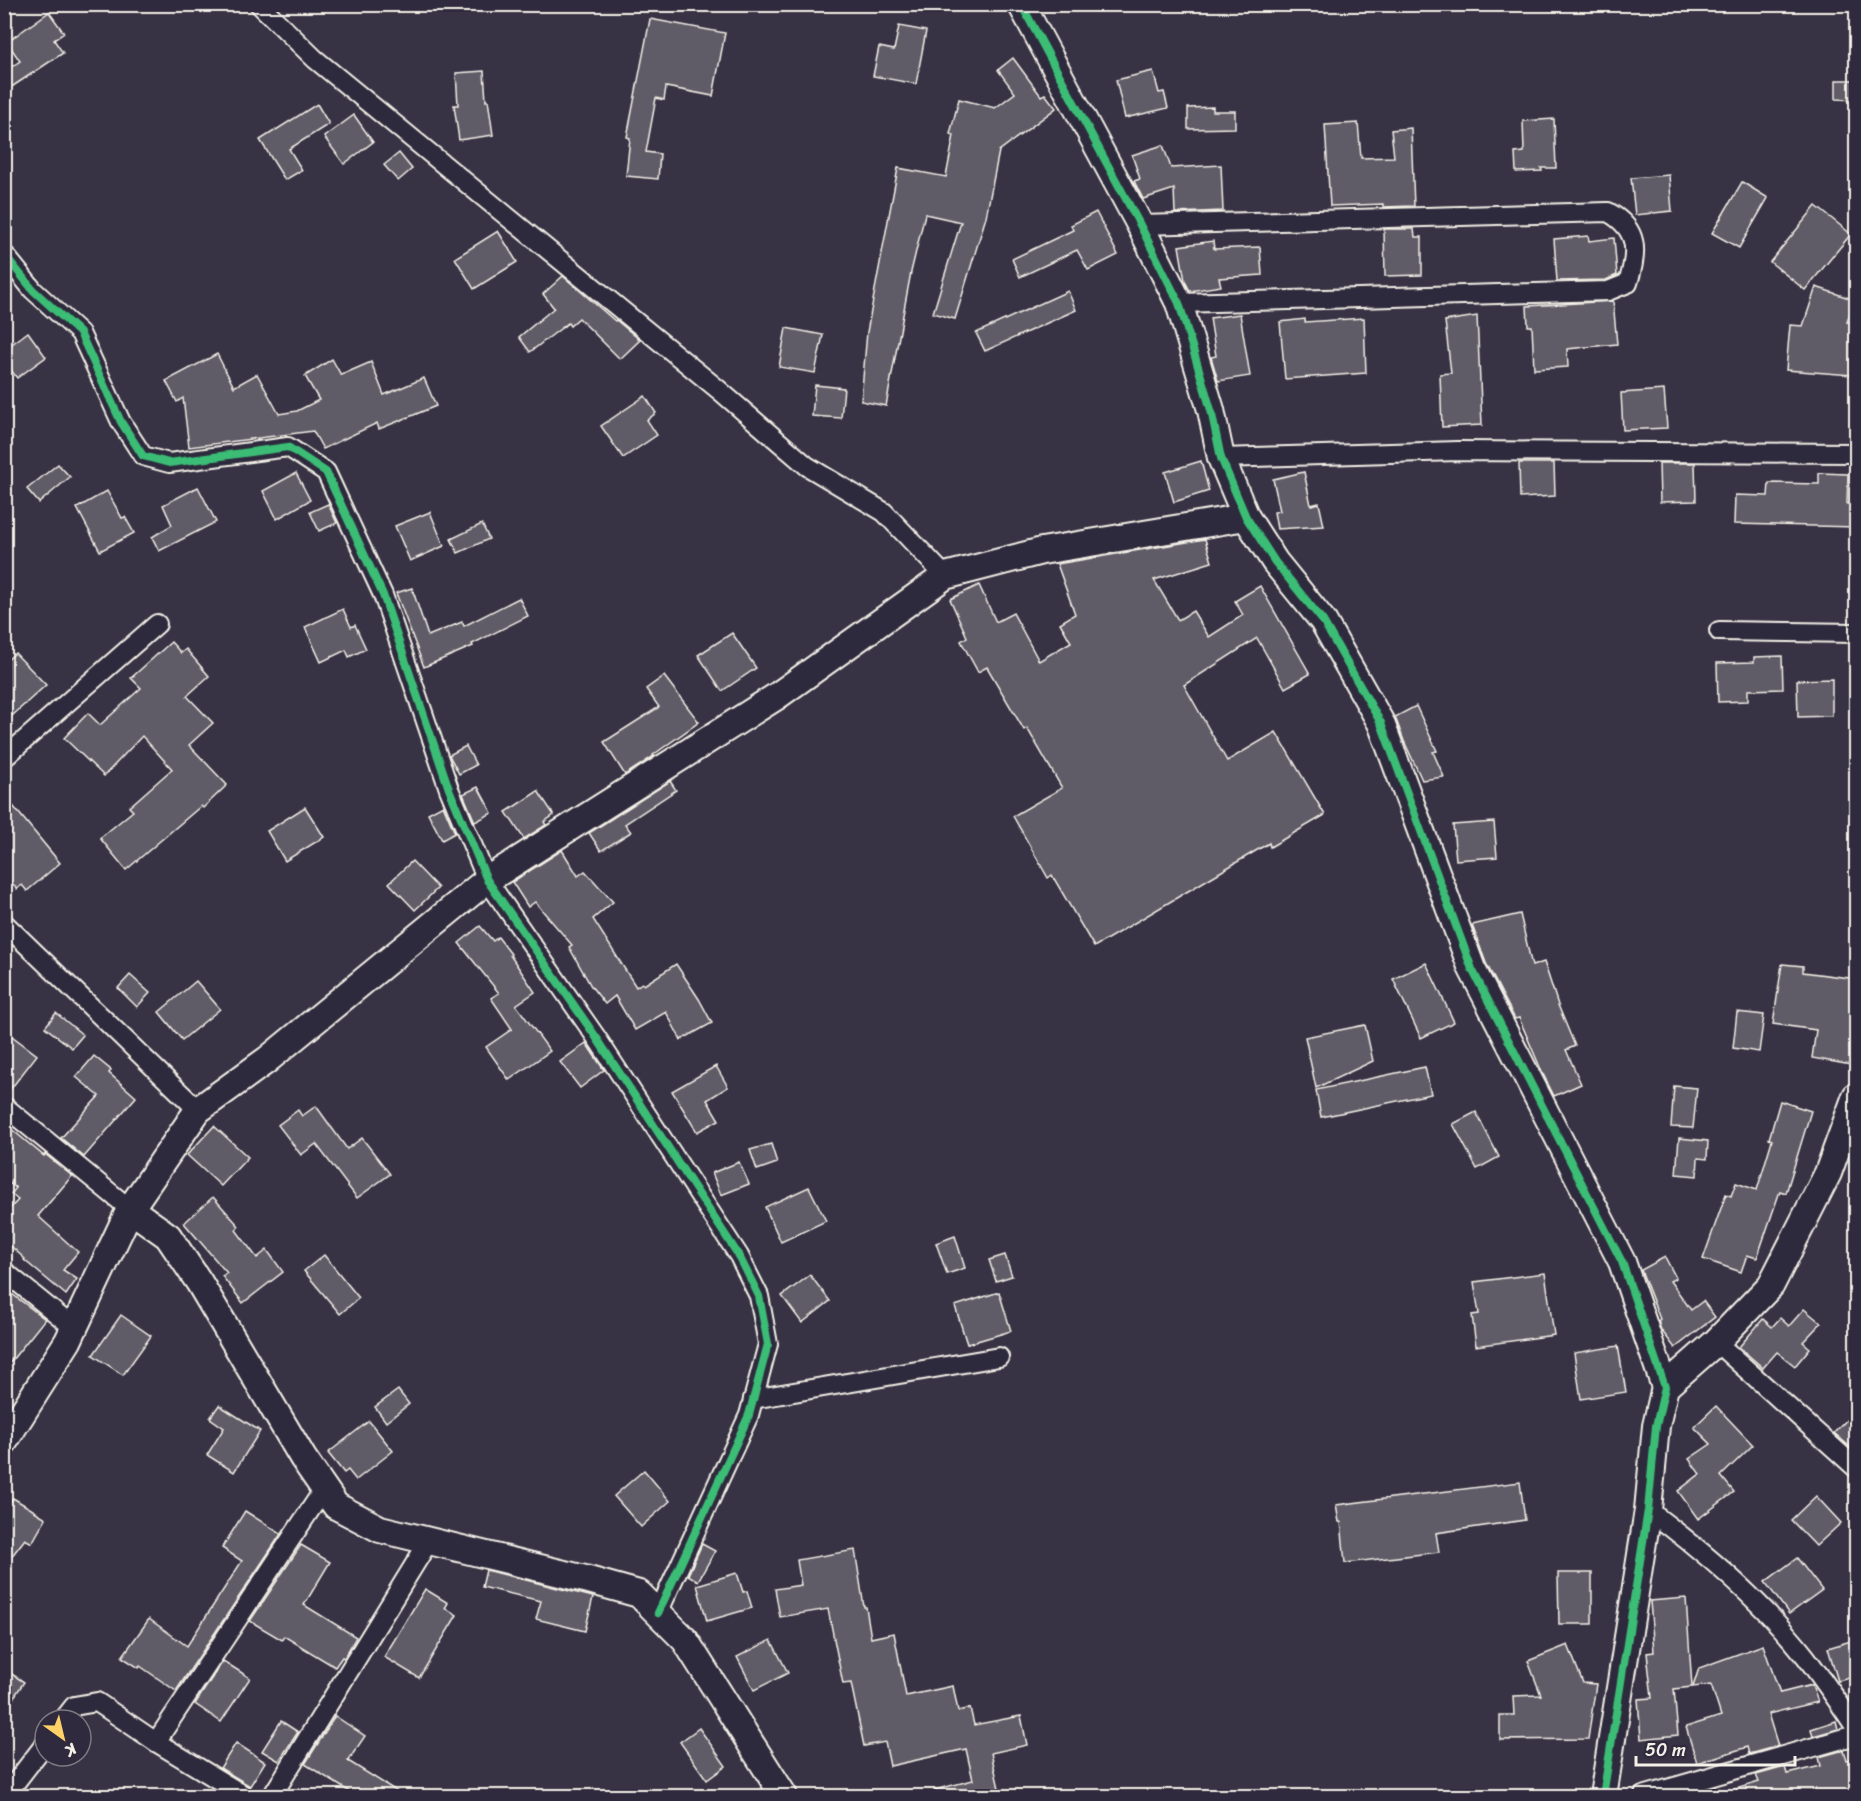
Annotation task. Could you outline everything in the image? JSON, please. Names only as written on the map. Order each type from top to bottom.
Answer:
[{"type":"street","points":[[259,4],[315,59],[719,390],[807,466],[884,512],[945,576]]},
{"type":"street","points":[[1020,4],[1140,225],[1179,303],[1211,410],[1221,458],[1246,517],[1275,562],[1323,621],[1382,723],[1472,969],[1622,1262],[1665,1387],[1656,1426],[1648,1510],[1603,1797]]},
{"type":"street","points":[[1140,225],[1608,212],[1621,219],[1631,235],[1635,250],[1629,283],[1608,291],[1179,303]]},
{"type":"street","points":[[4,254],[33,290],[80,333],[121,422],[143,456],[169,463],[288,447],[326,472],[383,595],[449,789],[487,880],[628,1087],[739,1256],[759,1296],[768,1344],[749,1415],[658,1613]]},
{"type":"street","points":[[1221,458],[1458,451],[1857,453]]},
{"type":"street","points":[[7,1431],[74,1328],[130,1209],[198,1110],[267,1060],[487,880],[777,696],[945,576],[1042,551],[1246,517]]},
{"type":"street","points":[[4,758],[157,624]]},
{"type":"street","points":[[1719,631],[1857,633]]},
{"type":"street","points":[[4,923],[198,1110]]},
{"type":"street","points":[[1665,1387],[1716,1342],[1771,1285],[1828,1173],[1857,1096]]},
{"type":"street","points":[[4,1106],[130,1209],[168,1236],[199,1282],[303,1458],[336,1506],[381,1529],[639,1594],[685,1640],[784,1797]]},
{"type":"street","points":[[4,1271],[74,1328]]},
{"type":"street","points":[[1716,1342],[1857,1468]]},
{"type":"street","points":[[753,1399],[999,1357]]},
{"type":"street","points":[[156,1742],[324,1489]]},
{"type":"street","points":[[1648,1510],[1697,1546],[1750,1595],[1805,1656],[1857,1728]]},
{"type":"street","points":[[272,1797],[429,1541]]},
{"type":"street","points":[[72,1708],[97,1702],[245,1797]]},
{"type":"street","points":[[1643,1797],[1857,1735]]},
{"type":"street","points":[[5,1797],[33,1760]]},
{"type":"building","points":[[49,12],[64,33],[54,40],[63,53],[4,92],[4,72],[20,61],[7,42]]},
{"type":"building","points":[[650,19],[725,33],[713,96],[666,87],[664,100],[656,98],[646,152],[660,154],[658,179],[626,176],[630,138],[627,137]]},
{"type":"building","points":[[899,26],[926,31],[916,84],[873,76],[879,47],[894,50]]},
{"type":"building","points":[[1013,58],[1041,96],[1045,94],[1056,108],[999,151],[986,217],[955,319],[933,313],[961,222],[925,214],[911,272],[886,406],[861,401],[867,332],[898,168],[946,177],[954,135],[950,134],[959,99],[995,108],[1015,93],[998,70]]},
{"type":"building","points":[[484,71],[486,101],[488,100],[493,135],[459,140],[454,105],[458,105],[456,73]]},
{"type":"building","points":[[1153,71],[1159,93],[1164,92],[1168,108],[1125,118],[1116,80]]},
{"type":"building","points":[[1836,80],[1857,80],[1857,100],[1836,99]]},
{"type":"building","points":[[317,104],[329,124],[289,149],[302,170],[285,180],[260,140]]},
{"type":"building","points":[[1213,107],[1213,111],[1235,111],[1235,128],[1188,129],[1188,108]]},
{"type":"building","points":[[354,115],[373,142],[344,164],[324,137]]},
{"type":"building","points":[[1554,119],[1556,168],[1516,172],[1515,153],[1524,152],[1523,121]]},
{"type":"building","points":[[1358,123],[1361,158],[1394,157],[1391,130],[1411,128],[1414,206],[1383,207],[1383,204],[1330,206],[1325,125]]},
{"type":"building","points":[[1163,145],[1171,168],[1221,165],[1223,211],[1175,213],[1174,189],[1143,199],[1134,181],[1140,179],[1132,155]]},
{"type":"building","points":[[399,153],[412,169],[398,181],[384,165]]},
{"type":"building","points":[[1669,175],[1672,211],[1635,215],[1631,178]]},
{"type":"building","points":[[1742,182],[1768,198],[1739,248],[1712,233]]},
{"type":"building","points":[[1816,206],[1851,234],[1805,290],[1770,262]]},
{"type":"building","points":[[1096,212],[1118,255],[1088,270],[1077,250],[1020,277],[1012,259],[1073,230],[1071,225]]},
{"type":"building","points":[[1384,229],[1414,229],[1415,237],[1422,237],[1422,275],[1385,276]]},
{"type":"building","points":[[498,231],[517,262],[474,289],[455,258]]},
{"type":"building","points":[[1588,236],[1589,241],[1614,238],[1617,275],[1606,280],[1557,281],[1554,239]]},
{"type":"building","points":[[1213,241],[1214,249],[1260,247],[1262,275],[1219,278],[1221,286],[1190,291],[1185,281],[1179,246]]},
{"type":"building","points":[[563,276],[640,340],[620,359],[579,318],[570,326],[568,323],[530,352],[519,337],[554,308],[543,294]]},
{"type":"building","points":[[1816,287],[1855,300],[1847,322],[1857,323],[1852,375],[1786,370],[1790,325],[1803,326]]},
{"type":"building","points":[[1068,291],[1076,310],[985,351],[976,333]]},
{"type":"building","points":[[1613,301],[1617,344],[1567,349],[1568,367],[1534,369],[1532,326],[1528,326],[1527,306]]},
{"type":"building","points":[[1240,314],[1250,376],[1218,381],[1211,357],[1216,356],[1210,318]]},
{"type":"building","points":[[1477,316],[1482,425],[1442,427],[1440,374],[1451,373],[1445,321]]},
{"type":"building","points":[[1364,318],[1366,373],[1285,379],[1280,322],[1305,319],[1305,322]]},
{"type":"building","points":[[786,328],[823,335],[815,373],[779,367]]},
{"type":"building","points":[[28,332],[46,357],[17,378],[4,361],[4,350]]},
{"type":"building","points":[[217,354],[234,387],[257,374],[279,414],[297,411],[319,400],[305,376],[332,359],[341,375],[371,362],[384,395],[424,378],[436,406],[379,429],[377,423],[323,449],[313,431],[189,447],[183,398],[177,402],[166,381]]},
{"type":"building","points":[[815,385],[844,388],[841,418],[812,416]]},
{"type":"building","points":[[1664,390],[1667,428],[1623,430],[1621,393]]},
{"type":"building","points":[[645,396],[656,413],[647,420],[657,435],[623,458],[601,426]]},
{"type":"building","points":[[1201,461],[1209,491],[1174,502],[1165,472]]},
{"type":"building","points":[[1519,463],[1554,463],[1555,496],[1520,498]]},
{"type":"building","points":[[1659,463],[1695,463],[1696,501],[1660,502]]},
{"type":"building","points":[[58,464],[70,477],[39,503],[27,489]]},
{"type":"building","points":[[1304,472],[1311,505],[1319,503],[1324,526],[1277,529],[1274,512],[1280,511],[1273,479]]},
{"type":"building","points":[[296,473],[310,500],[277,519],[263,491]]},
{"type":"building","points":[[1819,473],[1848,474],[1847,504],[1857,504],[1857,527],[1734,524],[1735,495],[1768,496],[1769,483],[1819,484]]},
{"type":"building","points":[[198,487],[216,522],[159,551],[152,537],[172,525],[163,505]]},
{"type":"building","points":[[107,491],[122,518],[125,517],[134,533],[100,551],[77,508]]},
{"type":"building","points":[[328,504],[337,523],[319,531],[310,512]]},
{"type":"building","points":[[430,512],[444,546],[410,561],[395,526]]},
{"type":"building","points":[[482,524],[489,539],[458,553],[451,539]]},
{"type":"building","points":[[1205,539],[1212,562],[1154,580],[1178,620],[1193,611],[1209,637],[1243,615],[1235,601],[1260,586],[1310,674],[1285,688],[1257,638],[1184,685],[1227,761],[1276,732],[1325,815],[1270,847],[1269,843],[1094,947],[1052,875],[1048,878],[1013,816],[1062,788],[1027,728],[1024,730],[987,667],[978,672],[961,641],[967,637],[950,599],[979,585],[996,622],[1013,613],[1039,661],[1071,642],[1060,623],[1075,614],[1057,564]]},
{"type":"building","points":[[412,588],[428,636],[462,622],[464,626],[519,598],[528,616],[472,644],[473,646],[424,667],[396,593]]},
{"type":"building","points":[[343,609],[351,627],[355,625],[366,649],[349,657],[346,650],[321,662],[305,627]]},
{"type":"building","points":[[732,633],[756,668],[722,691],[698,655]]},
{"type":"building","points":[[171,642],[181,653],[186,649],[209,676],[187,696],[213,723],[189,745],[227,785],[203,808],[201,806],[126,870],[100,838],[133,811],[129,807],[172,769],[142,736],[104,776],[64,738],[88,713],[100,725],[141,688],[131,678]]},
{"type":"building","points":[[15,653],[46,685],[4,723],[4,663]]},
{"type":"building","points":[[1782,656],[1783,689],[1748,690],[1748,701],[1718,702],[1717,663],[1754,662],[1754,657]]},
{"type":"building","points":[[664,676],[699,722],[625,775],[604,742],[659,707],[646,689]]},
{"type":"building","points":[[1832,679],[1832,716],[1798,717],[1797,680]]},
{"type":"building","points":[[1416,706],[1437,751],[1433,752],[1444,777],[1422,780],[1404,741],[1395,717]]},
{"type":"building","points":[[466,746],[476,765],[459,774],[449,755]]},
{"type":"building","points":[[670,781],[676,790],[625,824],[631,832],[601,851],[589,833]]},
{"type":"building","points":[[478,787],[492,813],[475,822],[463,794]]},
{"type":"building","points":[[538,791],[554,815],[544,822],[546,825],[524,839],[506,812]]},
{"type":"building","points":[[4,795],[60,863],[27,891],[22,885],[17,889],[4,874]]},
{"type":"building","points":[[443,805],[455,833],[442,840],[428,813]]},
{"type":"building","points":[[305,807],[324,837],[285,861],[267,831]]},
{"type":"building","points":[[1494,822],[1497,857],[1456,860],[1453,825]]},
{"type":"building","points":[[562,850],[578,876],[585,871],[613,902],[593,919],[636,987],[642,983],[644,985],[676,964],[712,1023],[681,1040],[666,1012],[635,1030],[615,996],[605,1004],[591,986],[569,947],[572,945],[535,902],[528,907],[512,882]]},
{"type":"building","points":[[412,861],[438,888],[415,910],[389,883]]},
{"type":"building","points":[[1520,914],[1532,966],[1544,962],[1575,1046],[1566,1050],[1581,1084],[1554,1096],[1519,1018],[1515,1019],[1486,963],[1472,925]]},
{"type":"building","points":[[480,926],[493,941],[498,937],[535,992],[516,1005],[550,1051],[509,1080],[486,1047],[512,1029],[491,998],[499,993],[459,943]]},
{"type":"building","points":[[1426,963],[1454,1022],[1421,1038],[1393,979]]},
{"type":"building","points":[[1782,964],[1803,966],[1803,972],[1857,979],[1857,1066],[1812,1058],[1816,1030],[1773,1024]]},
{"type":"building","points":[[130,975],[150,993],[137,1007],[118,988]]},
{"type":"building","points":[[196,981],[220,1009],[182,1040],[159,1012]]},
{"type":"building","points":[[1737,1012],[1764,1015],[1759,1052],[1733,1048]]},
{"type":"building","points":[[56,1013],[83,1035],[72,1048],[45,1027]]},
{"type":"building","points":[[1365,1025],[1373,1061],[1316,1088],[1305,1037]]},
{"type":"building","points":[[4,1030],[37,1055],[6,1095],[4,1095]]},
{"type":"building","points":[[586,1043],[604,1070],[580,1088],[560,1062]]},
{"type":"building","points":[[94,1056],[111,1070],[109,1073],[136,1097],[84,1157],[61,1138],[99,1096],[76,1077]]},
{"type":"building","points":[[716,1066],[728,1087],[707,1100],[719,1120],[697,1132],[672,1091]]},
{"type":"building","points":[[1425,1067],[1431,1094],[1321,1117],[1316,1090]]},
{"type":"building","points":[[1674,1086],[1697,1088],[1693,1128],[1671,1127]]},
{"type":"building","points":[[1780,1101],[1811,1111],[1786,1193],[1780,1191],[1757,1258],[1747,1255],[1741,1272],[1703,1259],[1726,1194],[1731,1196],[1736,1183],[1757,1190],[1772,1140],[1769,1139]]},
{"type":"building","points":[[316,1106],[347,1149],[362,1138],[390,1174],[357,1198],[316,1144],[301,1155],[278,1125],[298,1110],[302,1116]]},
{"type":"building","points":[[1476,1112],[1499,1157],[1477,1169],[1453,1124]]},
{"type":"building","points":[[4,1123],[72,1176],[38,1216],[78,1252],[63,1270],[77,1279],[66,1295],[4,1240],[4,1215],[18,1200],[11,1194],[16,1188],[4,1179]]},
{"type":"building","points":[[214,1126],[248,1157],[221,1186],[187,1155]]},
{"type":"building","points":[[1679,1138],[1708,1141],[1707,1159],[1698,1158],[1697,1176],[1676,1174]]},
{"type":"building","points":[[771,1144],[777,1163],[757,1170],[750,1150]]},
{"type":"building","points":[[739,1162],[749,1184],[721,1195],[712,1173]]},
{"type":"building","points":[[809,1187],[826,1221],[781,1242],[765,1207]]},
{"type":"building","points":[[213,1197],[239,1226],[236,1230],[257,1258],[267,1250],[283,1272],[243,1303],[222,1276],[227,1273],[184,1223]]},
{"type":"building","points":[[955,1236],[965,1268],[947,1274],[936,1243]]},
{"type":"building","points":[[324,1255],[359,1298],[340,1314],[304,1271]]},
{"type":"building","points":[[1005,1255],[1012,1276],[996,1281],[989,1260]]},
{"type":"building","points":[[1665,1257],[1676,1278],[1670,1281],[1691,1310],[1703,1301],[1715,1317],[1675,1348],[1661,1330],[1658,1321],[1660,1319],[1641,1270]]},
{"type":"building","points":[[1545,1273],[1554,1335],[1476,1346],[1472,1315],[1479,1314],[1474,1282]]},
{"type":"building","points":[[810,1275],[830,1301],[802,1323],[782,1296]]},
{"type":"building","points":[[4,1288],[45,1319],[4,1370]]},
{"type":"building","points":[[999,1292],[1011,1331],[967,1344],[955,1306]]},
{"type":"building","points":[[1804,1309],[1821,1323],[1803,1342],[1810,1348],[1795,1366],[1777,1352],[1763,1368],[1739,1347],[1763,1319],[1772,1327],[1780,1318],[1789,1326]]},
{"type":"building","points":[[121,1315],[151,1336],[123,1375],[93,1355]]},
{"type":"building","points":[[1618,1346],[1626,1392],[1581,1399],[1574,1353]]},
{"type":"building","points":[[398,1390],[409,1404],[386,1422],[375,1407]]},
{"type":"building","points":[[219,1405],[260,1431],[234,1472],[207,1455],[224,1428],[210,1418]]},
{"type":"building","points":[[1716,1406],[1753,1445],[1721,1476],[1734,1492],[1698,1519],[1678,1491],[1700,1474],[1689,1459],[1711,1444],[1694,1427]]},
{"type":"building","points":[[1857,1409],[1857,1453],[1834,1433]]},
{"type":"building","points":[[369,1421],[393,1451],[356,1480],[348,1470],[344,1473],[328,1453]]},
{"type":"building","points":[[644,1470],[670,1501],[641,1527],[614,1496]]},
{"type":"building","points":[[1520,1482],[1525,1520],[1436,1533],[1439,1552],[1345,1563],[1341,1522],[1339,1522],[1336,1505]]},
{"type":"building","points":[[1816,1496],[1841,1523],[1816,1546],[1791,1520]]},
{"type":"building","points":[[13,1498],[46,1518],[32,1543],[25,1539],[4,1566],[4,1511]]},
{"type":"building","points":[[245,1511],[281,1534],[176,1691],[140,1666],[139,1668],[122,1657],[149,1619],[187,1646],[242,1561],[222,1548]]},
{"type":"building","points":[[702,1544],[715,1551],[698,1581],[688,1575]]},
{"type":"building","points":[[301,1545],[330,1562],[304,1605],[356,1637],[344,1658],[342,1657],[335,1667],[284,1636],[282,1640],[250,1621]]},
{"type":"building","points":[[855,1550],[871,1638],[894,1633],[906,1696],[953,1686],[958,1711],[970,1708],[974,1725],[1021,1716],[1027,1745],[991,1753],[1001,1797],[935,1797],[934,1790],[973,1780],[966,1749],[890,1766],[885,1742],[864,1746],[851,1683],[843,1684],[828,1609],[780,1617],[775,1589],[801,1585],[797,1560]]},
{"type":"building","points":[[1797,1558],[1822,1590],[1789,1614],[1765,1582]]},
{"type":"building","points":[[486,1570],[593,1597],[585,1631],[536,1619],[541,1601],[482,1587]]},
{"type":"building","points":[[737,1573],[743,1592],[747,1591],[752,1608],[707,1621],[697,1585]]},
{"type":"building","points":[[1558,1573],[1592,1573],[1592,1624],[1559,1624]]},
{"type":"building","points":[[425,1589],[448,1603],[445,1608],[457,1615],[419,1678],[384,1657]]},
{"type":"building","points":[[1686,1598],[1692,1687],[1674,1689],[1678,1735],[1641,1739],[1638,1699],[1652,1698],[1647,1653],[1654,1652],[1650,1601]]},
{"type":"building","points":[[1857,1639],[1857,1676],[1838,1681],[1828,1648]]},
{"type":"building","points":[[771,1640],[788,1673],[754,1690],[737,1657]]},
{"type":"building","points":[[1568,1645],[1583,1683],[1596,1684],[1588,1739],[1500,1740],[1500,1715],[1514,1715],[1513,1696],[1541,1695],[1528,1661]]},
{"type":"building","points":[[1763,1645],[1780,1693],[1812,1685],[1818,1702],[1768,1714],[1778,1746],[1749,1754],[1747,1747],[1697,1763],[1686,1727],[1721,1716],[1711,1685],[1693,1687],[1699,1668]]},
{"type":"building","points":[[223,1661],[250,1678],[221,1722],[195,1704]]},
{"type":"building","points":[[4,1669],[24,1682],[4,1712]]},
{"type":"building","points":[[335,1716],[365,1736],[348,1761],[406,1797],[358,1797],[305,1764]]},
{"type":"building","points":[[281,1721],[298,1732],[279,1761],[262,1751]]},
{"type":"building","points":[[1836,1721],[1838,1729],[1813,1736],[1811,1729]]},
{"type":"building","points":[[699,1728],[726,1766],[707,1780],[680,1742]]},
{"type":"building","points":[[236,1743],[265,1762],[250,1786],[220,1768]]},
{"type":"building","points":[[1844,1750],[1847,1760],[1857,1758],[1857,1794],[1846,1797],[1727,1797],[1726,1792],[1759,1782],[1756,1775],[1785,1767],[1787,1774],[1821,1766],[1819,1757]]},
{"type":"cycle path","points":[[1021,4],[1140,225],[1179,303],[1211,410],[1221,458],[1246,517],[1275,562],[1323,621],[1381,723],[1472,969],[1622,1262],[1665,1387],[1656,1426],[1648,1510],[1603,1796]]},
{"type":"cycle path","points":[[4,254],[33,290],[80,333],[121,422],[143,456],[169,463],[288,447],[326,472],[383,595],[449,789],[487,880],[596,1037],[739,1256],[759,1296],[768,1344],[749,1415],[658,1613]]}]
